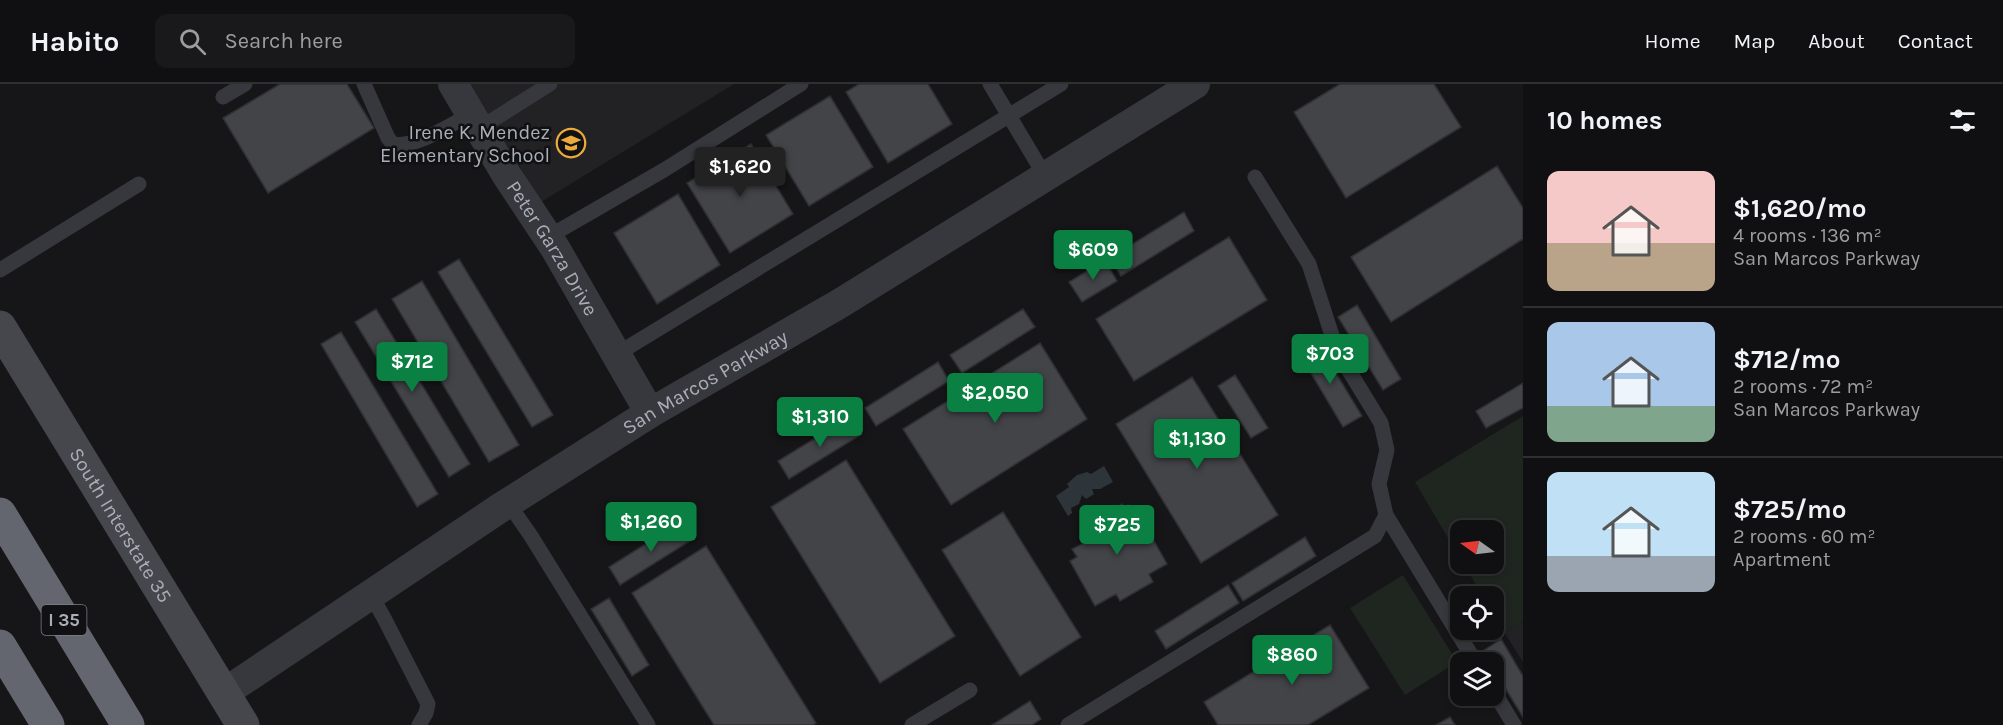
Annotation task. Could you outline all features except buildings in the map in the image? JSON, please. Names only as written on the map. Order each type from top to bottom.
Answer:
[{"type":"highway","name":"I 35","points":[[0,514],[128,725]]},
{"type":"highway","points":[[0,646],[48,725]]},
{"type":"main road","name":"South Interstate 35","points":[[0,327],[243,725]]},
{"type":"street","name":"Peter Garza Drive","points":[[453,84],[506,174],[548,237],[650,413]]},
{"type":"street","name":"San Marcos Parkway","points":[[224,693],[508,503],[650,413],[839,304],[1196,84]]},
{"type":"lane","points":[[223,97],[245,84]]},
{"type":"lane","points":[[364,84],[388,138],[393,144],[402,146],[475,121],[550,84]]},
{"type":"lane","points":[[548,237],[664,170],[801,84]]},
{"type":"lane","points":[[990,84],[1045,176]]},
{"type":"lane","points":[[617,354],[1061,84]]},
{"type":"lane","points":[[1255,177],[1310,264],[1337,351],[1381,423],[1387,450],[1379,484],[1386,515],[1469,652]]},
{"type":"lane","points":[[0,270],[139,184]]},
{"type":"lane","points":[[508,503],[543,555],[648,725]]},
{"type":"lane","points":[[1068,725],[1375,536],[1386,515]]},
{"type":"lane","points":[[371,595],[428,704],[419,725]]},
{"type":"lane","points":[[912,725],[970,690]]},
{"type":"lane","points":[[1503,706],[1515,725]]},
{"type":"shaded area","name":"Irene K. Mendez Elementary School","points":[[470,84],[734,84],[541,202]]},
{"type":"shaded area","points":[[1523,416],[1523,621],[1504,632],[1504,586],[1477,586],[1470,574],[1504,574],[1504,520],[1450,520],[1450,541],[1415,482]]},
{"type":"shaded area","points":[[1104,466],[1113,482],[1100,489],[1092,489],[1094,494],[1086,499],[1082,495],[1079,504],[1071,508],[1072,513],[1068,516],[1056,496],[1069,487],[1067,484],[1077,475],[1087,472],[1091,474]]},
{"type":"shaded area","points":[[1403,575],[1451,652],[1450,666],[1405,695],[1350,608]]},
{"type":"shaded area","points":[[1523,621],[1523,662],[1504,632]]},
{"type":"place","name":"Irene K. Mendez Elementary School","points":[[571,143]]}]
